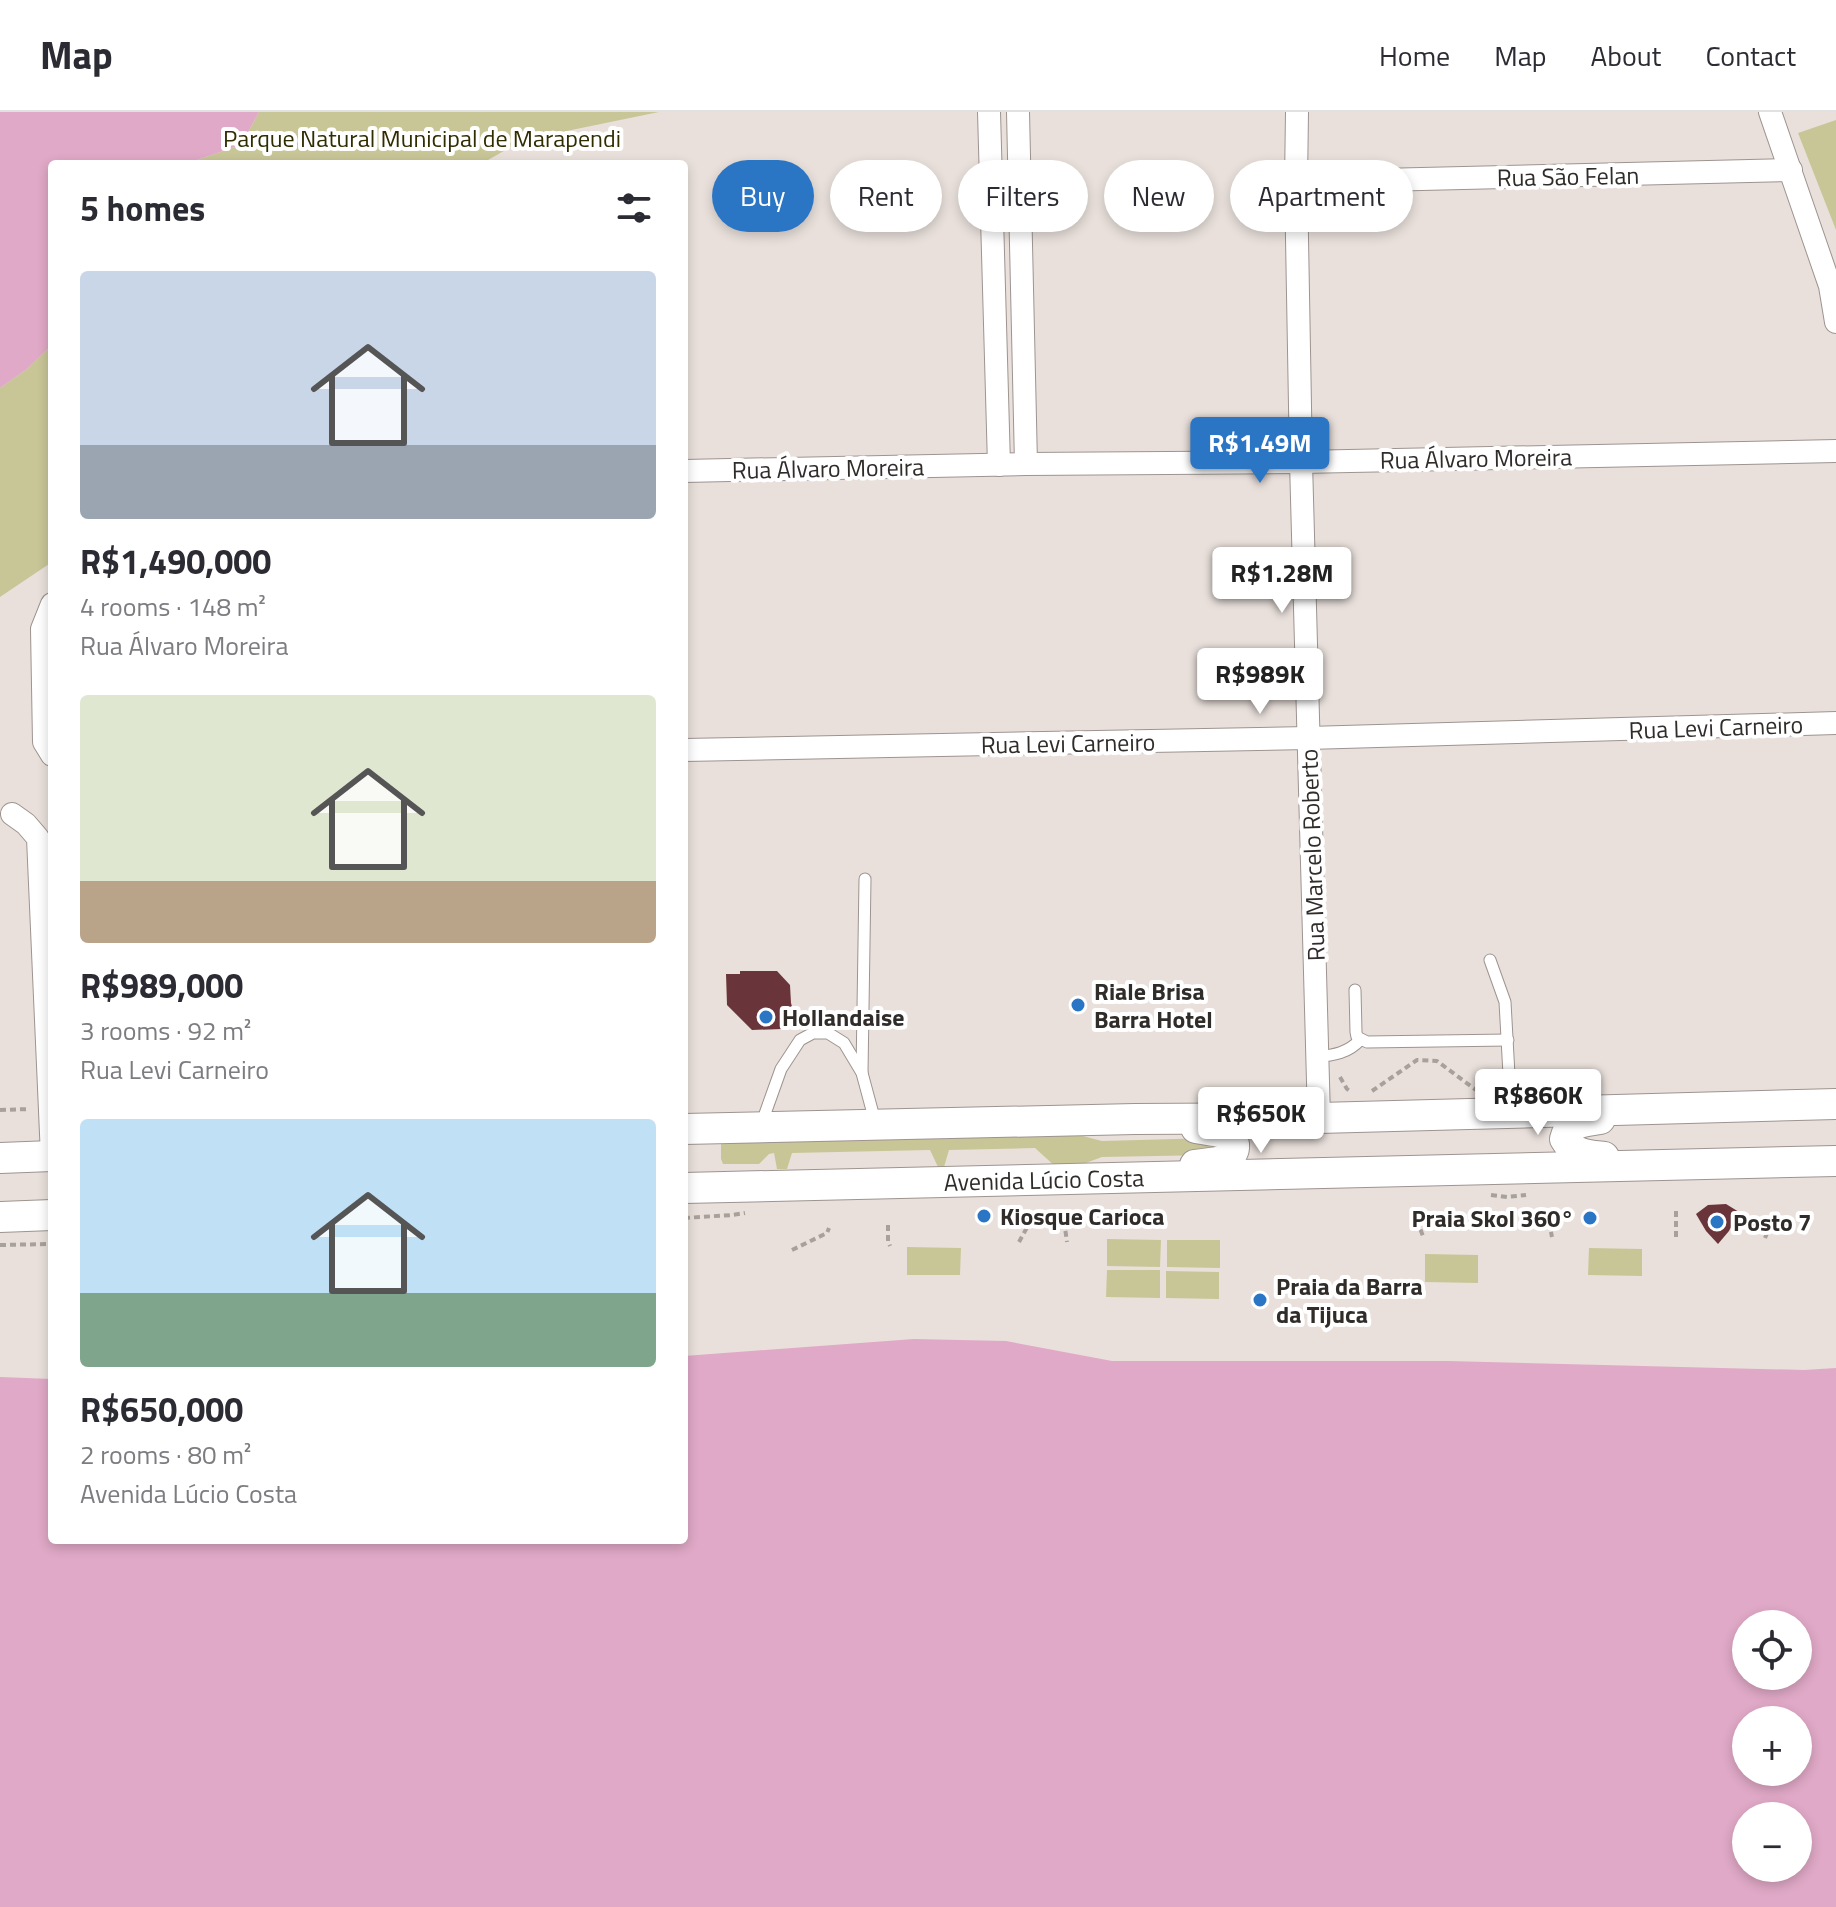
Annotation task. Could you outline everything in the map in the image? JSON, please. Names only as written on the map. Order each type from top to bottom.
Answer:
[{"type":"main road","points":[[688,1129],[1836,1104]]},
{"type":"main road","points":[[1652,1164],[1581,1154],[1570,1148],[1565,1139],[1573,1124],[1654,1109]]},
{"type":"main road","points":[[1118,1179],[1225,1160],[1235,1148],[1235,1142],[1224,1133],[1135,1119]]},
{"type":"main road","points":[[0,1158],[48,1156]]},
{"type":"main road","name":"Avenida Lúcio Costa","points":[[688,1188],[1836,1161]]},
{"type":"main road","points":[[0,1217],[48,1215]]},
{"type":"street","points":[[989,112],[999,465]]},
{"type":"street","points":[[1018,112],[1026,464]]},
{"type":"street","name":"Rua Marcelo Roberto","points":[[1296,160],[1297,112]]},
{"type":"street","points":[[1770,112],[1830,286],[1836,322]]},
{"type":"street","name":"Rua São Felan","points":[[1413,179],[1791,170]]},
{"type":"street","name":"Rua Marcelo Roberto","points":[[1297,232],[1317,1057],[1334,1117]]},
{"type":"street","name":"Rua Álvaro Moreira","points":[[688,471],[1836,451]]},
{"type":"street","points":[[48,614],[42,629],[44,742],[48,748]]},
{"type":"street","name":"Rua Levi Carneiro","points":[[688,750],[1308,738],[1836,723]]},
{"type":"street","points":[[12,814],[38,838],[48,1063]]},
{"type":"lane","points":[[862,1073],[865,879]]},
{"type":"lane","points":[[1490,960],[1504,996],[1511,1112]]},
{"type":"lane","points":[[1355,990],[1356,1032],[1360,1040],[1508,1040]]},
{"type":"lane","points":[[759,1128],[781,1069],[800,1040],[813,1033],[828,1033],[844,1043],[862,1073],[876,1125]]},
{"type":"lane","points":[[1317,1057],[1343,1053],[1360,1040]]},
{"type":"path","points":[[1334,1117],[1349,1099],[1365,1096],[1417,1060],[1437,1061],[1482,1095]]},
{"type":"path","points":[[0,1110],[48,1108]]},
{"type":"path","points":[[1413,1211],[1423,1236]]},
{"type":"path","points":[[1676,1211],[1676,1239]]},
{"type":"path","points":[[1765,1238],[1775,1214]]},
{"type":"path","points":[[1019,1242],[1031,1220]]},
{"type":"path","points":[[1064,1221],[1067,1242]]},
{"type":"path","points":[[1549,1222],[1552,1237]]},
{"type":"path","points":[[888,1225],[890,1246]]},
{"type":"path","points":[[792,1250],[827,1233],[829,1228]]},
{"type":"path","points":[[0,1245],[48,1244]]},
{"type":"green space","name":"Parque Natural Municipal de Marapendi","points":[[259,112],[659,112],[523,140],[488,160],[197,160],[241,145]]},
{"type":"green space","points":[[1836,120],[1836,230],[1798,133]]},
{"type":"green space","points":[[48,349],[48,565],[0,597],[0,388]]},
{"type":"green space","points":[[1071,1133],[1102,1141],[1212,1138],[1218,1145],[1211,1155],[1102,1157],[1072,1168],[1057,1168],[1035,1148],[949,1150],[944,1167],[938,1167],[930,1150],[792,1153],[787,1169],[777,1169],[774,1153],[759,1164],[723,1164],[721,1159],[721,1140]]},
{"type":"green space","points":[[1107,1239],[1161,1240],[1160,1267],[1107,1266]]},
{"type":"green space","points":[[1167,1240],[1220,1240],[1220,1268],[1167,1267]]},
{"type":"green space","points":[[907,1247],[961,1248],[960,1275],[907,1275]]},
{"type":"green space","points":[[1589,1248],[1642,1249],[1642,1276],[1588,1275]]},
{"type":"green space","points":[[1425,1254],[1478,1255],[1478,1283],[1425,1282]]},
{"type":"green space","points":[[1107,1270],[1160,1270],[1160,1298],[1106,1297]]},
{"type":"green space","points":[[1166,1271],[1219,1272],[1219,1299],[1166,1298]]},
{"type":"shaded area","points":[[0,112],[259,112],[241,145],[197,160],[48,160],[48,349],[0,388]]},
{"type":"shaded area","points":[[914,1339],[1006,1341],[1112,1361],[1448,1361],[1804,1370],[1836,1368],[1836,1907],[0,1907],[0,1377],[48,1379],[48,1544],[688,1544],[688,1356]]},
{"type":"building","points":[[740,971],[777,971],[790,985],[795,1017],[782,1029],[752,1030],[727,1005],[726,974],[740,974]]},
{"type":"building","name":"Posto 7","points":[[1726,1204],[1739,1212],[1718,1244],[1696,1214],[1708,1205]]},
{"type":"place","name":"Riale Brisa Barra Hotel","points":[[1078,1005]]},
{"type":"place","name":"Hollandaise","points":[[766,1017]]},
{"type":"place","name":"Kiosque Carioca","points":[[984,1216]]},
{"type":"place","name":"Praia Skol 360°","points":[[1590,1218]]},
{"type":"place","name":"Posto 7","points":[[1717,1222]]},
{"type":"place","name":"Praia da Barra da Tijuca","points":[[1260,1300]]}]
